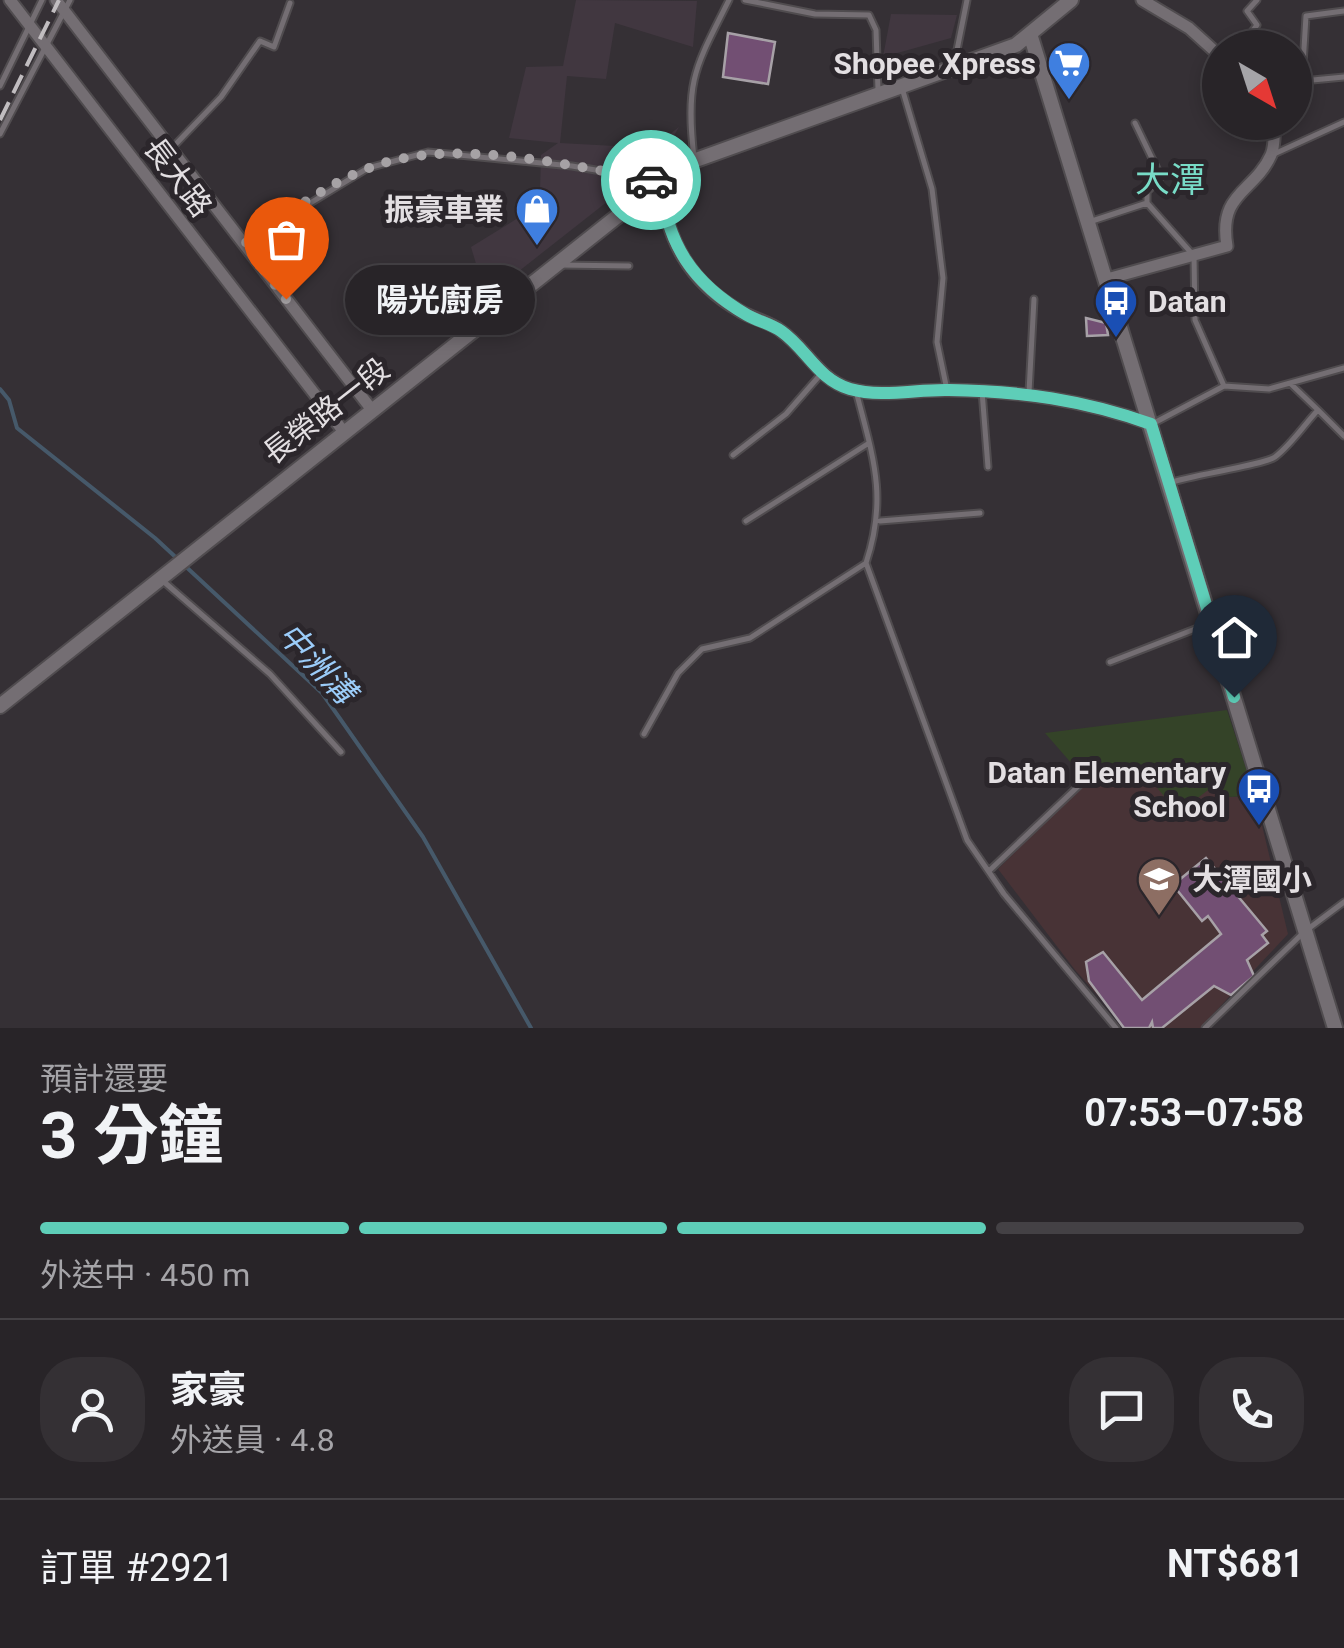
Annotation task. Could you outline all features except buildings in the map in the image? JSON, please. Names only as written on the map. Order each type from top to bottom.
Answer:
[{"type":"street","name":"長大路","points":[[10,0],[344,432]]},
{"type":"street","name":"長榮路一段","points":[[0,706],[660,181],[694,158],[954,68],[1031,37],[1072,0]]},
{"type":"street","points":[[1142,0],[1202,40]]},
{"type":"street","name":"長大路","points":[[63,4],[372,410]]},
{"type":"street","points":[[1031,37],[1334,1028]]},
{"type":"street","points":[[1107,279],[1227,246],[1224,227],[1229,208],[1271,155],[1273,140]]},
{"type":"street","points":[[660,181],[669,230],[680,257],[700,282],[718,298],[781,330],[821,374],[856,390],[880,394],[947,390],[1029,392],[1151,424]]},
{"type":"lane","points":[[0,86],[42,0]]},
{"type":"lane","points":[[694,158],[689,110],[694,70],[729,0]]},
{"type":"lane","points":[[745,0],[815,14],[869,15],[876,30],[878,93]]},
{"type":"lane","points":[[954,68],[967,0]]},
{"type":"lane","points":[[1253,30],[1257,25],[1247,11],[1257,0]]},
{"type":"lane","points":[[171,149],[221,97],[260,41],[274,47],[290,3]]},
{"type":"lane","points":[[0,134],[46,46],[63,4]]},
{"type":"lane","points":[[1344,11],[1306,16],[1302,81],[1344,78]]},
{"type":"lane","points":[[902,86],[932,189],[942,278],[937,342],[947,390]]},
{"type":"lane","points":[[1271,155],[1344,122]]},
{"type":"lane","points":[[1135,123],[1161,178],[1146,192],[1148,203],[1194,256],[1195,320],[1224,386]]},
{"type":"lane","points":[[244,244],[368,168],[428,152],[572,166],[660,181]]},
{"type":"lane","points":[[1089,222],[1148,203]]},
{"type":"lane","points":[[558,264],[576,268],[629,266]]},
{"type":"lane","points":[[1029,392],[1034,300]]},
{"type":"lane","points":[[1151,424],[1224,386],[1245,390],[1291,384],[1314,373],[1344,368]]},
{"type":"lane","points":[[733,454],[786,414],[821,374]]},
{"type":"lane","points":[[1291,384],[1344,436]]},
{"type":"lane","points":[[856,390],[869,443],[880,521],[866,563],[966,840],[1004,894],[1116,1028]]},
{"type":"lane","points":[[982,391],[988,467]]},
{"type":"lane","points":[[1169,483],[1235,465],[1258,466],[1276,456],[1318,410]]},
{"type":"lane","points":[[746,521],[869,443]]},
{"type":"lane","points":[[880,521],[980,514]]},
{"type":"lane","points":[[644,734],[678,673],[702,649],[750,638],[866,563]]},
{"type":"lane","points":[[161,579],[270,674],[341,752]]},
{"type":"lane","points":[[1110,662],[1211,623]]},
{"type":"lane","points":[[990,870],[1090,776]]},
{"type":"lane","points":[[1207,1027],[1304,932],[1344,902]]},
{"type":"shaded area","points":[[576,0],[697,1],[693,47],[615,23],[606,79],[567,76],[560,143],[652,148],[679,127],[659,161],[486,297],[471,247],[526,213],[540,191],[541,155],[558,143],[509,138],[526,67],[563,66]]},
{"type":"shaded area","points":[[891,14],[957,15],[951,38],[883,57]]},
{"type":"shaded area","name":"大潭國小","points":[[1126,772],[1216,784],[1226,797],[1255,796],[1288,934],[1200,1028],[1127,1028],[1075,970],[998,869],[1087,781]]},
{"type":"green space","points":[[1227,710],[1255,796],[1225,797],[1216,784],[1178,813],[1144,772],[1087,781],[1045,733]]},
{"type":"waterway","name":"中洲溝","points":[[0,389],[9,400],[17,428],[155,538],[322,693],[423,837],[531,1028]]},
{"type":"railway","points":[[0,120],[59,0]]},
{"type":"way so far","points":[[286,299],[244,244],[292,210],[368,168],[428,152],[572,166],[651,180]]},
{"type":"place","name":"Shopee Xpress","points":[[1069,101]]},
{"type":"place","name":"振豪車業","points":[[537,247]]},
{"type":"place","name":"陽光廚房","points":[[286,299]]},
{"type":"place","name":"Datan","points":[[1116,339]]},
{"type":"place","name":"Datan Elementary School","points":[[1259,827]]},
{"type":"place","name":"大潭國小","points":[[1159,917]]},
{"type":"district","name":"大潭","points":[[1170,180]]},
{"type":"route","points":[[651,180],[660,181],[669,230],[680,257],[700,282],[718,298],[781,330],[821,374],[848,389],[880,394],[907,390],[1029,392],[1102,408],[1151,424],[1234,697]]}]
